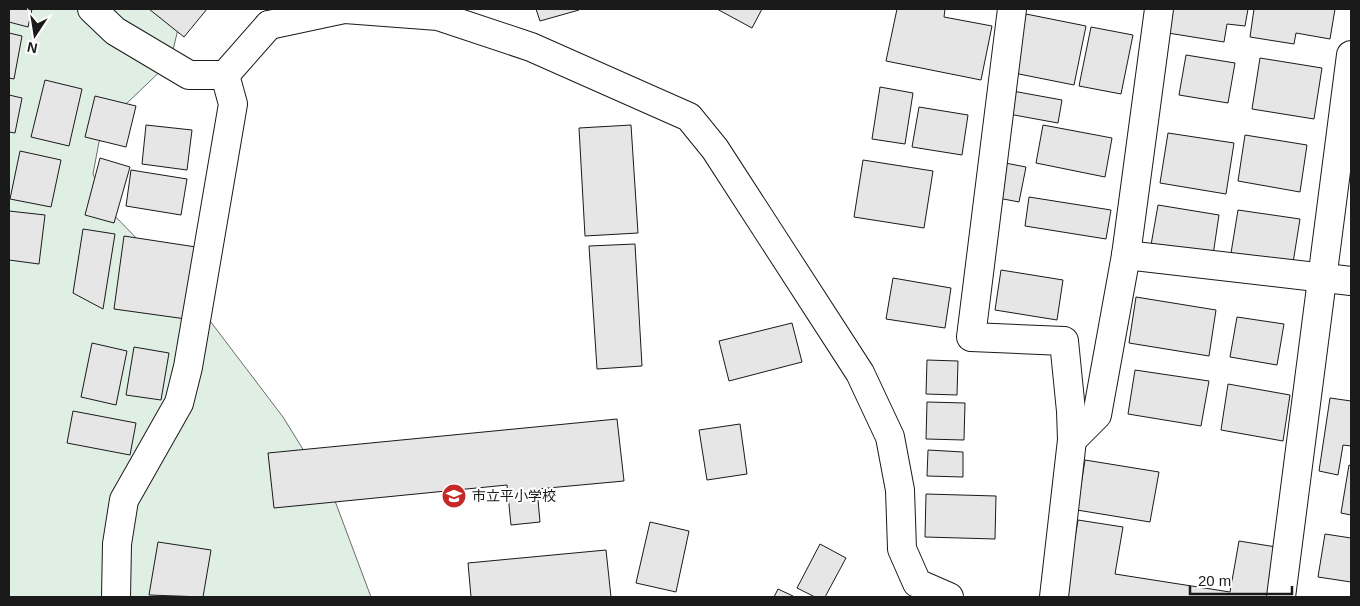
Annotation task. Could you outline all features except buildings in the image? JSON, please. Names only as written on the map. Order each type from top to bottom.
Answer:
[{"type":"street","points":[[92,9],[115,31],[190,75],[224,75],[269,25],[344,9],[438,16],[531,47],[689,117],[716,149],[860,373],[890,437],[900,490],[902,549],[917,583],[949,597]]},
{"type":"street","points":[[1012,9],[971,337],[1064,341],[1072,411],[1072,440],[1054,597]]},
{"type":"street","points":[[1072,440],[1097,415],[1126,255],[1159,9]]},
{"type":"street","points":[[1281,597],[1351,56]]},
{"type":"street","points":[[116,597],[117,544],[124,500],[179,402],[188,367],[233,104],[224,75]]},
{"type":"street","points":[[1126,255],[1351,281]]},
{"type":"green space","points":[[9,9],[183,9],[170,62],[126,104],[99,142],[93,174],[109,210],[185,288],[283,417],[335,501],[371,597],[9,597]]},
{"type":"place","name":"市立平小学校","points":[[454,496]]}]
